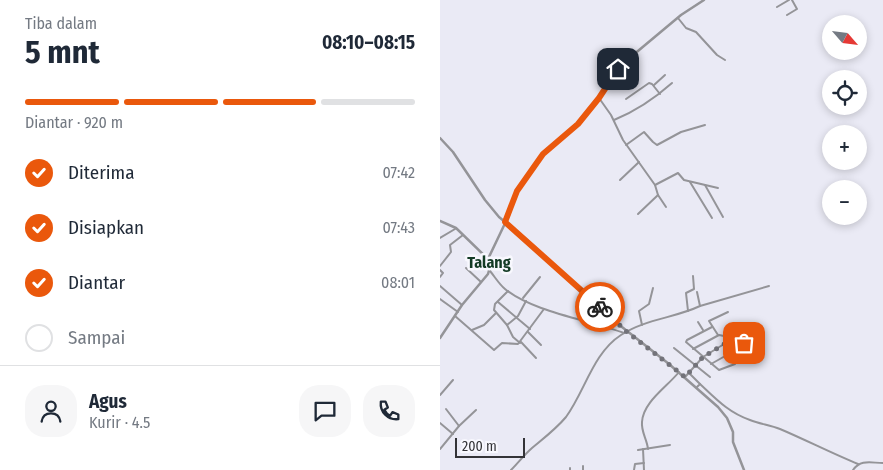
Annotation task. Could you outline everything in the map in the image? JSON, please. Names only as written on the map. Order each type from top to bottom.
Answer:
[{"type":"street","points":[[625,332],[544,308],[522,299],[508,291],[490,271],[488,259],[517,191],[543,154],[574,129],[599,98],[620,66],[678,18],[704,0]]},
{"type":"street","points":[[777,7],[791,0],[797,9],[787,15]]},
{"type":"street","points":[[678,18],[686,28],[696,32],[717,55],[725,60]]},
{"type":"street","points":[[654,86],[666,74]]},
{"type":"street","points":[[614,120],[636,111],[672,83]]},
{"type":"street","points":[[626,99],[649,84],[654,86],[660,94]]},
{"type":"street","points":[[599,98],[614,120],[626,145],[655,185],[658,195],[666,207]]},
{"type":"street","points":[[626,145],[644,132],[657,144],[681,132],[705,125]]},
{"type":"street","points":[[440,138],[453,152],[488,204],[505,222],[625,332],[679,372],[718,407],[733,432],[733,442],[744,470]]},
{"type":"street","points":[[620,180],[639,162]]},
{"type":"street","points":[[655,185],[678,172],[684,180],[718,188]]},
{"type":"street","points":[[690,182],[712,218]]},
{"type":"street","points":[[705,185],[723,217]]},
{"type":"street","points":[[638,214],[658,195]]},
{"type":"street","points":[[440,221],[456,228],[488,259]]},
{"type":"street","points":[[440,238],[456,228]]},
{"type":"street","points":[[440,277],[444,273],[440,268],[451,252],[450,245],[463,235]]},
{"type":"street","points":[[466,268],[482,282]]},
{"type":"street","points":[[440,338],[462,305],[490,271]]},
{"type":"street","points":[[688,311],[686,293],[694,289],[693,276]]},
{"type":"street","points":[[522,299],[540,277]]},
{"type":"street","points":[[440,286],[462,305]]},
{"type":"street","points":[[511,470],[531,449],[560,424],[606,349],[625,332],[642,324],[769,286]]},
{"type":"street","points":[[642,324],[639,311],[648,304],[653,288]]},
{"type":"street","points":[[508,291],[493,308],[507,324],[513,337],[536,358]]},
{"type":"street","points":[[697,292],[700,306]]},
{"type":"street","points":[[440,299],[458,312]]},
{"type":"street","points":[[507,324],[521,314],[526,301]]},
{"type":"street","points":[[498,302],[530,329]]},
{"type":"street","points":[[455,316],[493,350],[502,343],[516,345],[520,342],[544,308]]},
{"type":"street","points":[[711,364],[734,351],[729,341],[722,335],[719,335],[712,327],[710,320],[728,312]]},
{"type":"street","points":[[471,330],[481,327],[496,313]]},
{"type":"street","points":[[698,322],[704,331]]},
{"type":"street","points":[[712,327],[686,341],[693,349],[720,370],[735,364]]},
{"type":"street","points":[[528,332],[541,345]]},
{"type":"street","points":[[693,349],[719,335]]},
{"type":"street","points":[[744,337],[745,343]]},
{"type":"street","points":[[685,377],[703,357],[729,341]]},
{"type":"street","points":[[732,346],[750,342]]},
{"type":"street","points":[[674,348],[710,377]]},
{"type":"street","points":[[648,449],[647,440],[642,431],[643,418],[654,396],[679,372]]},
{"type":"street","points":[[689,373],[721,405],[734,414],[753,422],[777,427],[858,464]]},
{"type":"street","points":[[440,395],[453,380]]},
{"type":"street","points":[[697,387],[700,384]]},
{"type":"street","points":[[446,409],[459,426]]},
{"type":"street","points":[[440,448],[476,410]]},
{"type":"street","points":[[440,423],[452,434]]},
{"type":"street","points":[[638,450],[670,445]]},
{"type":"street","points":[[643,450],[644,470]]},
{"type":"street","points":[[853,470],[858,464],[864,462],[883,463]]},
{"type":"street","points":[[634,470],[635,464],[644,463]]},
{"type":"street","points":[[582,466],[583,470]]},
{"type":"way so far","points":[[600,307],[626,331],[685,377],[703,357],[729,341],[732,346],[744,343]]},
{"type":"district","name":"Talang","points":[[489,262]]},
{"type":"route","points":[[600,307],[505,222],[517,191],[526,177],[543,154],[578,124],[599,98],[618,69]]}]
